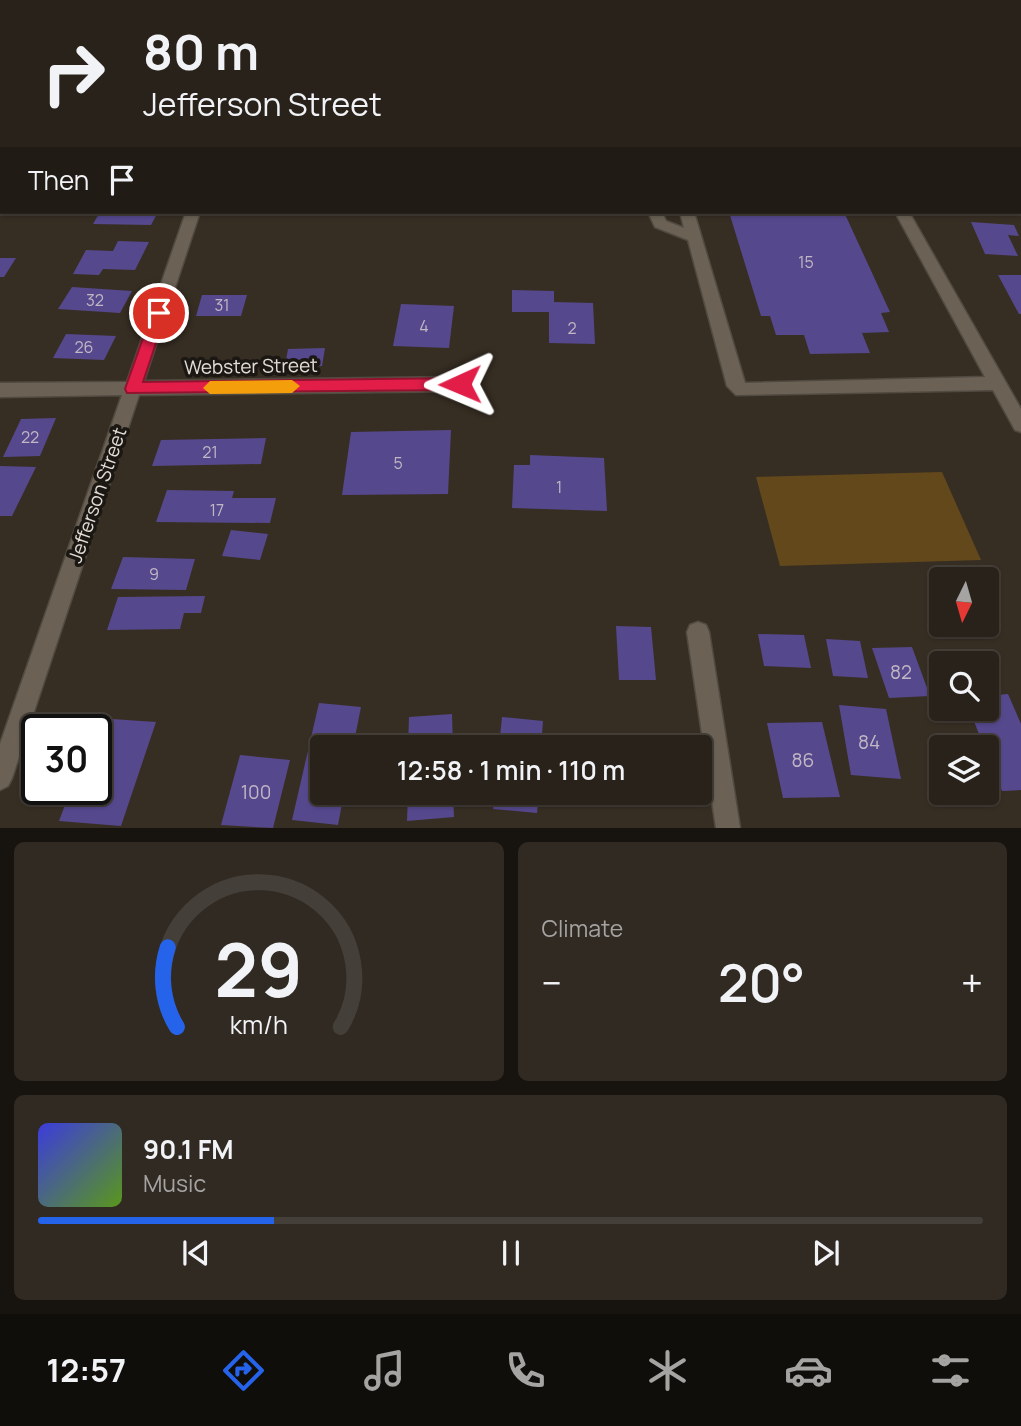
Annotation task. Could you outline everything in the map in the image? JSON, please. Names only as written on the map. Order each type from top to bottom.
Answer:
[{"type":"street","name":"Jefferson Street","points":[[0,778],[192,214]]},
{"type":"street","points":[[656,214],[660,224],[694,237]]},
{"type":"street","points":[[688,214],[736,386],[742,390],[998,383]]},
{"type":"street","points":[[903,214],[1021,425]]},
{"type":"street","name":"Webster Street","points":[[0,390],[460,384]]},
{"type":"street","points":[[698,632],[729,828]]},
{"type":"shaded area","points":[[942,472],[981,560],[780,566],[756,477]]},
{"type":"building","points":[[99,214],[157,214],[151,225],[93,224]]},
{"type":"building","points":[[730,214],[845,214],[890,312],[881,313],[889,332],[862,333],[870,353],[810,354],[804,335],[776,335],[770,316],[761,316]]},
{"type":"building","points":[[971,222],[1014,225],[1019,236],[1008,235],[1018,256],[985,254]]},
{"type":"building","points":[[118,241],[149,242],[135,270],[103,269],[99,275],[73,274],[86,250],[113,251]]},
{"type":"building","points":[[0,258],[16,258],[4,277],[0,277]]},
{"type":"building","points":[[998,275],[1021,275],[1021,314],[1019,314]]},
{"type":"building","points":[[72,287],[132,291],[120,313],[58,309]]},
{"type":"building","points":[[512,290],[554,291],[554,302],[593,303],[595,344],[549,343],[549,312],[512,312]]},
{"type":"building","points":[[202,295],[247,295],[241,316],[196,316]]},
{"type":"building","points":[[401,304],[454,306],[449,348],[393,346]]},
{"type":"building","points":[[66,334],[116,336],[104,360],[53,358]]},
{"type":"building","points":[[325,348],[322,366],[285,366],[288,349]]},
{"type":"building","points":[[56,418],[40,456],[3,457],[21,419]]},
{"type":"building","points":[[451,430],[448,494],[342,495],[351,432]]},
{"type":"building","points":[[266,438],[261,464],[152,466],[161,440]]},
{"type":"building","points":[[530,455],[604,458],[607,511],[512,508],[514,465],[530,465]]},
{"type":"building","points":[[0,466],[36,467],[12,516],[0,516]]},
{"type":"building","points":[[167,490],[234,491],[232,498],[276,498],[270,523],[156,522]]},
{"type":"building","points":[[231,530],[268,534],[260,560],[222,556]]},
{"type":"building","points":[[123,557],[195,559],[186,590],[111,589]]},
{"type":"building","points":[[205,596],[201,613],[184,613],[180,629],[107,630],[118,597]]},
{"type":"building","points":[[616,626],[651,627],[656,680],[619,680]]},
{"type":"building","points":[[758,634],[804,635],[811,668],[764,666]]},
{"type":"building","points":[[826,639],[860,641],[868,678],[833,676]]},
{"type":"building","points":[[912,647],[929,696],[889,698],[872,648]]},
{"type":"building","points":[[1008,694],[1021,724],[1021,790],[1002,791],[999,784],[999,735],[979,735],[974,721],[999,721],[999,695]]},
{"type":"building","points":[[319,703],[361,707],[355,735],[312,735]]},
{"type":"building","points":[[839,705],[886,709],[901,779],[851,775]]},
{"type":"building","points":[[452,714],[453,735],[408,735],[409,717]]},
{"type":"building","points":[[502,717],[543,721],[542,735],[500,735]]},
{"type":"building","points":[[112,719],[156,722],[121,826],[59,821],[65,805],[112,805]]},
{"type":"building","points":[[822,722],[840,797],[783,798],[767,723]]},
{"type":"building","points":[[310,742],[310,805],[342,805],[338,825],[292,820]]},
{"type":"building","points":[[240,755],[290,760],[273,828],[221,825]]},
{"type":"building","points":[[408,805],[454,805],[454,817],[407,821]]},
{"type":"building","points":[[494,805],[538,805],[537,813],[493,809]]},
{"type":"building","points":[[610,805],[652,806],[610,807]]},
{"type":"slow traffic","points":[[210,388],[292,386]]},
{"type":"route","points":[[159,313],[133,389],[460,384]]}]
